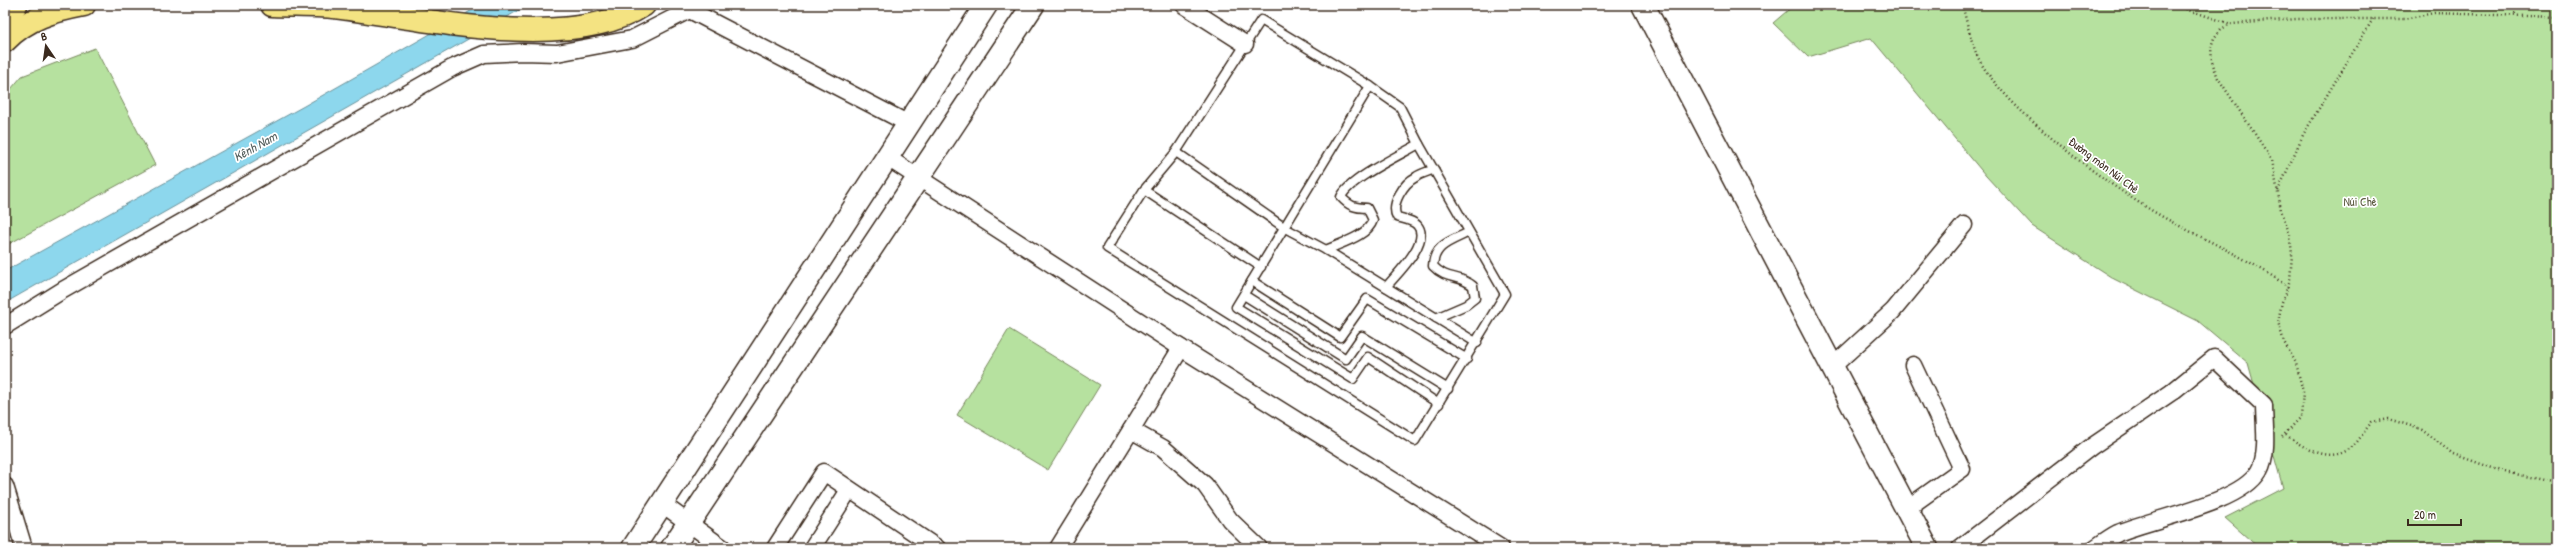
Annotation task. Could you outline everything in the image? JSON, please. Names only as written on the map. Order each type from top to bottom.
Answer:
[{"type":"highway","points":[[5,17],[16,5]]},
{"type":"highway","points":[[5,41],[18,27],[55,11],[84,5]]},
{"type":"highway","points":[[272,5],[337,6],[470,26],[535,29],[592,26],[628,14],[644,5]]},
{"type":"main road","points":[[633,548],[888,158],[986,5]]},
{"type":"main road","points":[[672,548],[687,523],[1033,5]]},
{"type":"main road","points":[[1643,5],[1927,548]]},
{"type":"street","points":[[1184,5],[1245,44]]},
{"type":"street","points":[[5,326],[63,290],[452,68],[484,54],[523,52],[557,53],[632,39],[684,7],[909,124]]},
{"type":"street","points":[[888,158],[1181,348],[1501,548]]},
{"type":"street","points":[[1833,366],[1893,311],[1964,225]]},
{"type":"street","points":[[1058,548],[1181,348]]},
{"type":"street","points":[[1960,548],[2090,447],[2172,392],[2214,358],[2264,405],[2264,446],[2258,472],[2241,490],[2195,508],[2117,534],[2095,548]]},
{"type":"street","points":[[1906,509],[1962,469],[1913,365]]},
{"type":"street","points":[[1131,430],[1163,448],[1205,485],[1230,520],[1259,548]]},
{"type":"street","points":[[774,548],[824,472],[937,548]]},
{"type":"street","points":[[5,486],[24,548]]},
{"type":"street","points":[[812,548],[849,490]]},
{"type":"street","points":[[661,503],[724,548]]},
{"type":"lane","points":[[1261,20],[1370,86],[1400,107],[1419,144],[1505,294],[1477,343],[1415,441],[1107,248],[1144,190],[1176,152],[1245,44],[1261,20]]},
{"type":"lane","points":[[1370,86],[1236,307],[1353,379],[1368,357],[1439,404]]},
{"type":"lane","points":[[1326,250],[1360,234],[1371,226],[1373,220],[1367,208],[1358,208],[1348,204],[1341,197],[1344,190],[1377,167],[1419,144]]},
{"type":"lane","points":[[1176,152],[1285,228],[1326,250],[1477,343]]},
{"type":"lane","points":[[1386,287],[1407,263],[1421,239],[1421,231],[1416,224],[1397,217],[1394,212],[1395,203],[1415,177],[1434,169]]},
{"type":"lane","points":[[1144,190],[1261,267]]},
{"type":"lane","points":[[1436,318],[1466,305],[1475,298],[1473,286],[1466,280],[1442,275],[1433,266],[1434,255],[1439,246],[1469,232]]},
{"type":"lane","points":[[1252,281],[1340,337],[1367,299],[1467,359]]},
{"type":"lane","points":[[1244,295],[1346,359],[1362,336],[1448,389]]},
{"type":"path","name":"Đường mòn Núi Chè","points":[[1962,5],[1983,67],[2006,95],[2044,131],[2150,209],[2257,265],[2288,287]]},
{"type":"path","points":[[2179,5],[2188,10],[2231,24],[2313,18],[2404,19],[2434,13],[2515,15],[2545,18],[2557,17]]},
{"type":"path","points":[[2514,5],[2515,15]]},
{"type":"path","points":[[2278,191],[2303,135],[2373,19]]},
{"type":"path","points":[[2231,24],[2221,29],[2214,38],[2211,47],[2212,62],[2226,94],[2266,147],[2272,160],[2278,191],[2290,234],[2292,255],[2290,280],[2282,302],[2278,322],[2284,342],[2296,363],[2303,392],[2301,417],[2286,435],[2264,446]]},
{"type":"path","points":[[2286,435],[2299,445],[2331,456],[2345,452],[2354,445],[2372,422],[2388,419],[2422,430],[2453,454],[2501,471],[2557,484]]},
{"type":"green space","name":"Núi Chè","points":[[1794,5],[2557,5],[2557,548],[2259,548],[2225,518],[2283,488],[2248,363],[2198,321],[2114,279],[2032,226],[1986,176],[1871,38],[1808,57],[1773,23]]},
{"type":"green space","points":[[95,48],[155,165],[5,246],[5,96],[22,76]]},
{"type":"green space","points":[[1009,329],[1100,385],[1048,470],[957,415]]},
{"type":"water","name":"Kênh Nam","points":[[481,5],[528,5],[5,303],[5,271],[304,106]]}]
